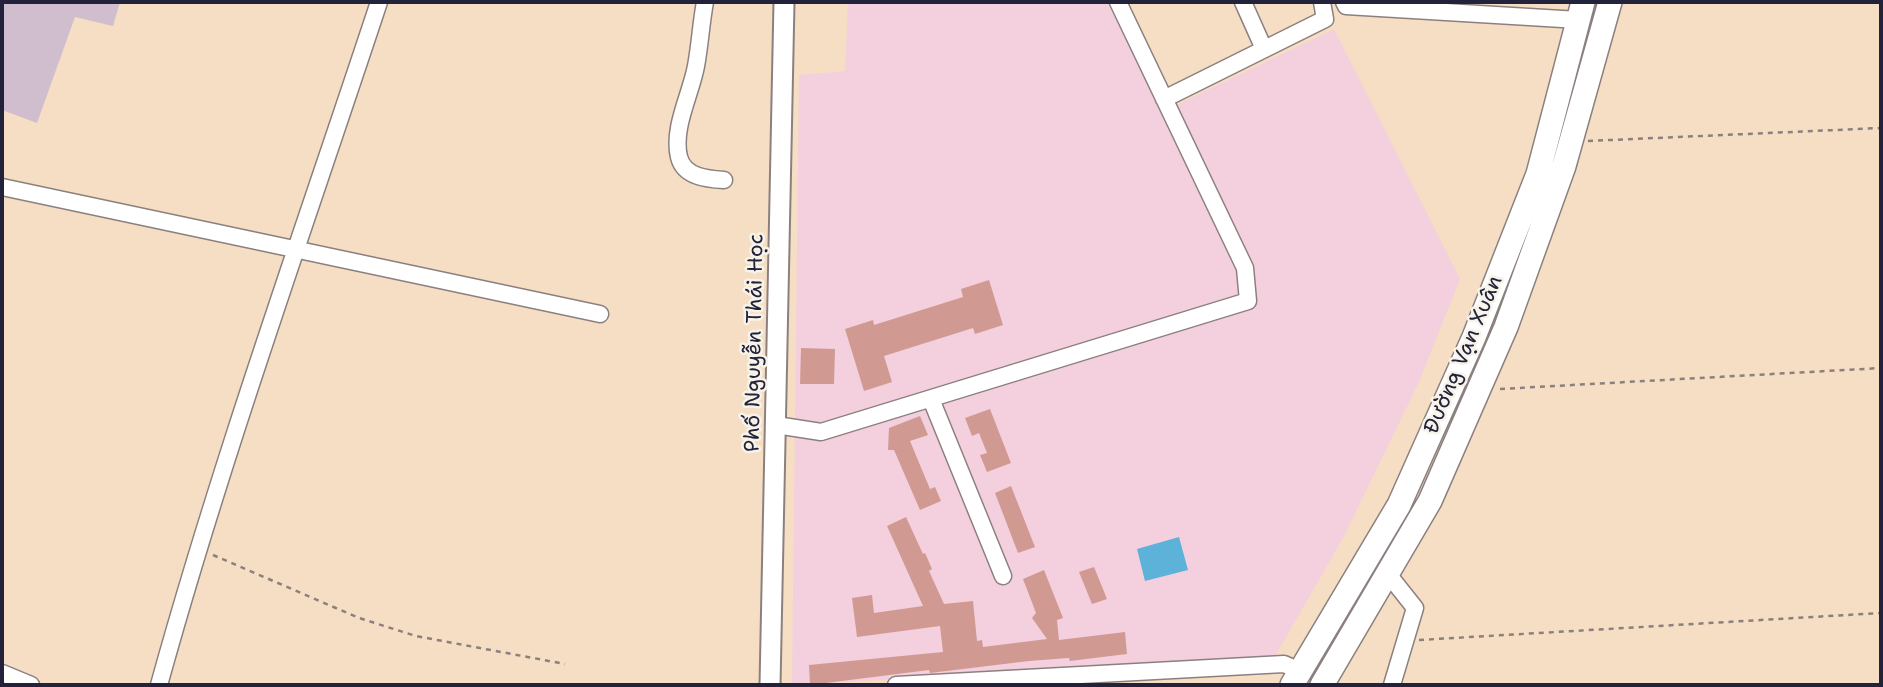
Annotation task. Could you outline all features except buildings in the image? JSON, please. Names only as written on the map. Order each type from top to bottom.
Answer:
[{"type":"highway","name":"Đường Vạn Xuân","points":[[1321,685],[1430,501],[1506,327],[1571,141],[1610,2]]},
{"type":"highway","name":"Đường Vạn Xuân","points":[[1296,678],[1399,505],[1474,337],[1538,174],[1581,11]]},
{"type":"highway","points":[[1516,230],[1538,238]]},
{"type":"main road","name":"Phố Nguyễn Thái Học","points":[[770,685],[784,2]]},
{"type":"street","points":[[159,685],[197,548],[379,2]]},
{"type":"street","points":[[705,2],[696,65],[680,130],[678,156],[691,173],[704,178],[724,180]]},
{"type":"street","points":[[776,425],[821,432],[1248,301],[1245,268],[1118,2]]},
{"type":"street","points":[[1242,2],[1264,49]]},
{"type":"street","points":[[1164,99],[1325,19],[1322,2]]},
{"type":"street","points":[[1344,2],[1346,6],[1581,11]]},
{"type":"street","points":[[2,187],[600,314]]},
{"type":"street","points":[[931,398],[1003,576]]},
{"type":"street","points":[[1388,574],[1415,608],[1392,685]]},
{"type":"street","points":[[899,685],[1080,680],[1284,664],[1296,678]]},
{"type":"street","points":[[2,673],[31,685]]},
{"type":"path","points":[[1571,141],[1881,128]]},
{"type":"path","points":[[1479,390],[1658,383],[1881,368]]},
{"type":"path","points":[[197,548],[359,618],[416,636],[565,664]]},
{"type":"path","points":[[1405,641],[1881,612]]},
{"type":"shaded area","points":[[2,2],[120,2],[113,26],[75,17],[37,123],[2,110]]},
{"type":"shaded area","points":[[848,2],[1112,2],[1162,112],[1334,29],[1460,279],[1418,384],[1343,538],[1274,658],[792,685],[799,75],[845,71]]},
{"type":"water","points":[[1179,537],[1188,570],[1145,581],[1137,549]]}]
